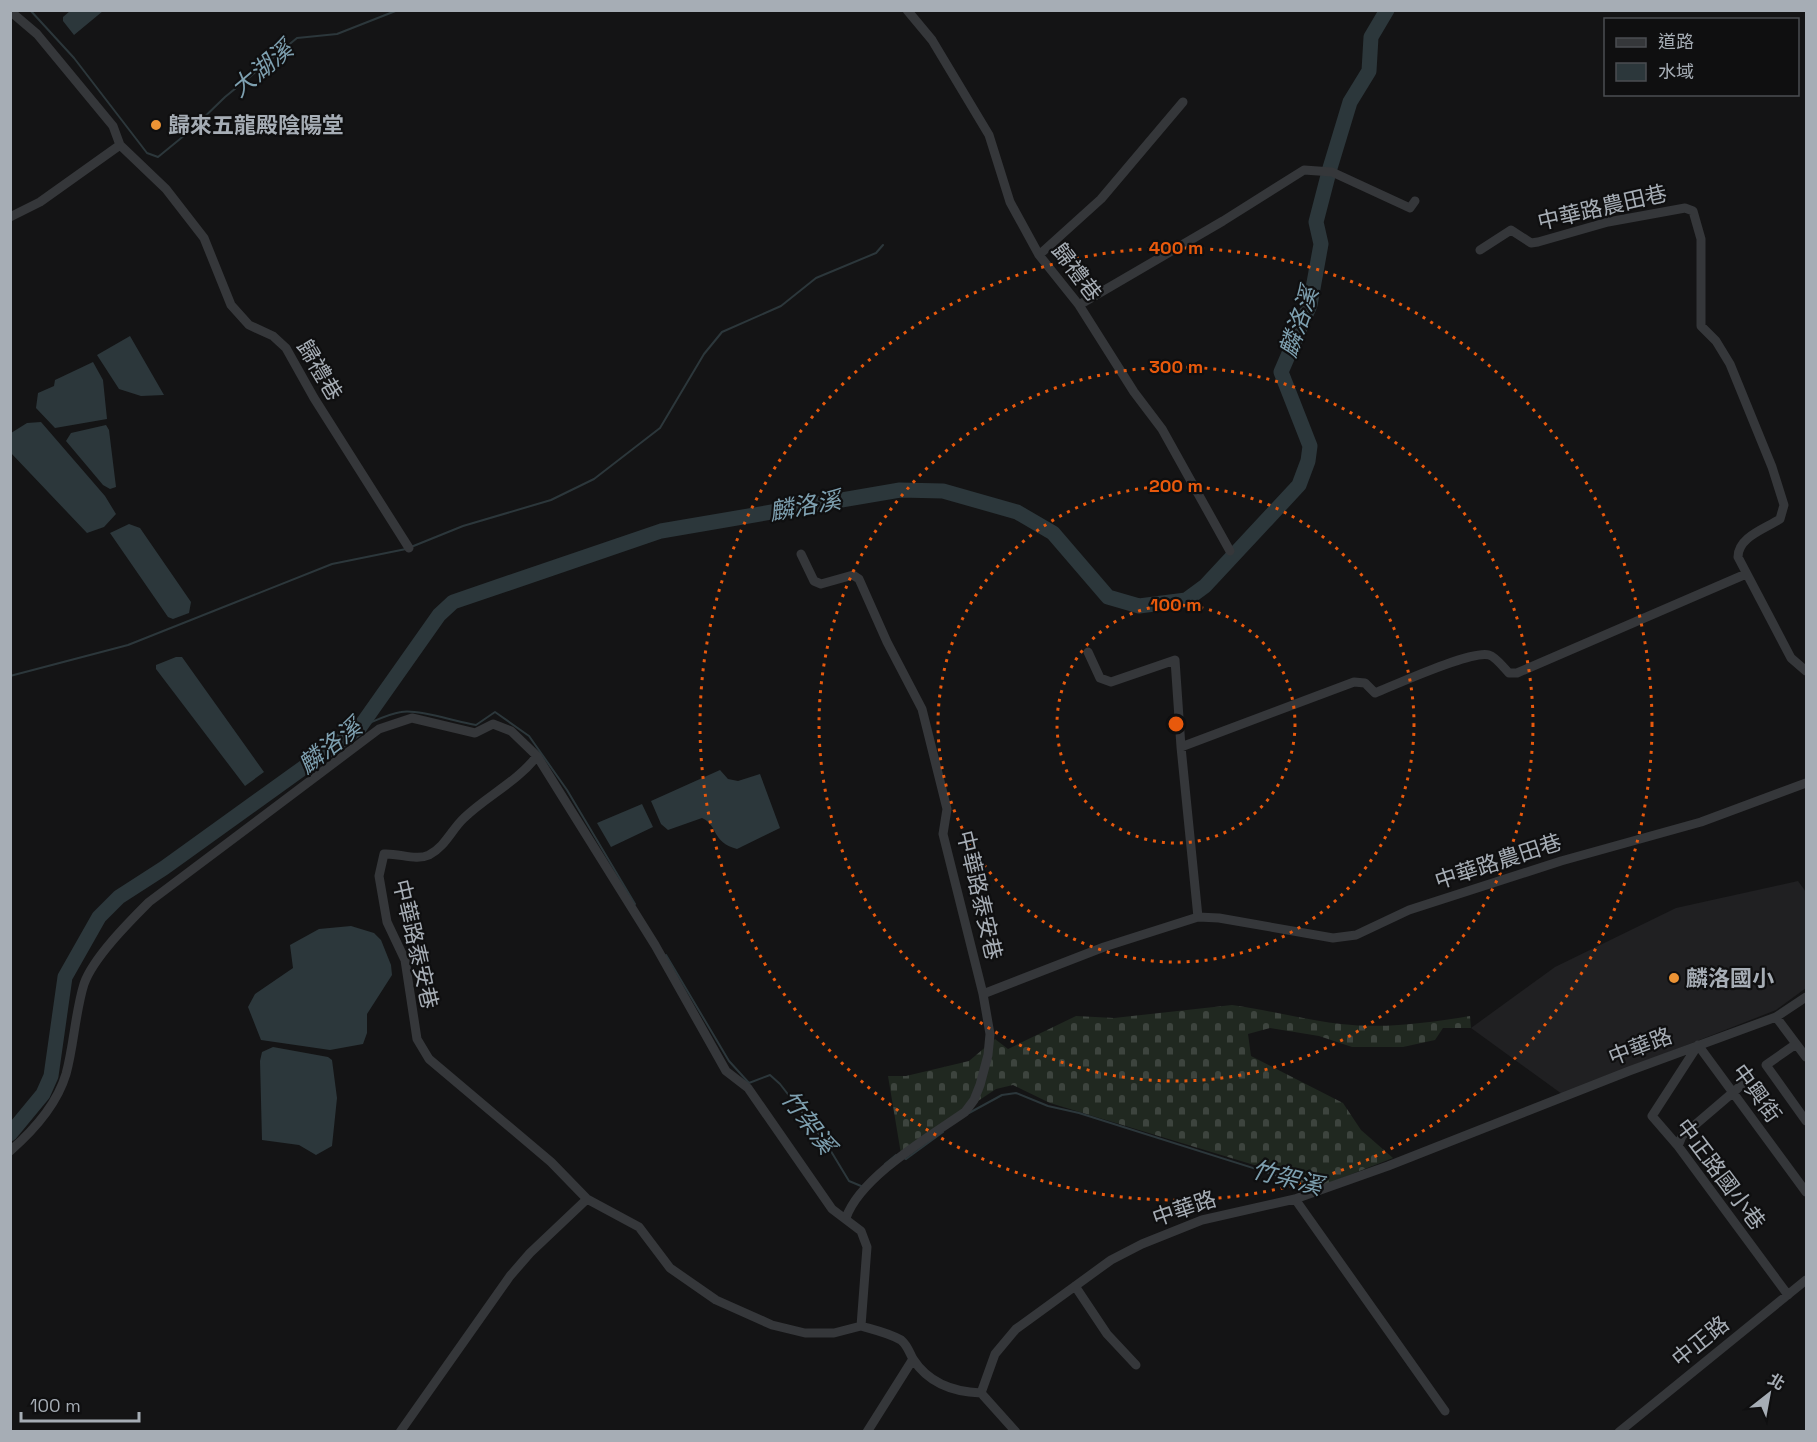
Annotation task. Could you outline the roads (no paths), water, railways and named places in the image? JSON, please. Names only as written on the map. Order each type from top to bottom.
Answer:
[{"type":"street","name":"歸禮巷","points":[[907,10],[932,40],[989,135],[1010,202],[1039,255],[1079,305],[1134,392],[1162,429],[1230,551]]},
{"type":"street","name":"歸禮巷","points":[[10,11],[37,34],[113,126],[120,145],[166,189],[204,238],[231,304],[249,325],[273,336],[286,348],[314,398],[409,548]]},
{"type":"street","points":[[1039,255],[1101,199],[1183,102]]},
{"type":"street","points":[[10,217],[40,202],[120,145]]},
{"type":"street","points":[[1079,305],[1223,221],[1304,170],[1320,169],[1332,172],[1410,208],[1415,201]]},
{"type":"street","name":"中華路農田巷","points":[[1480,250],[1511,230],[1531,243],[1608,222],[1685,208],[1693,211],[1701,239],[1701,326],[1716,341],[1730,364],[1772,466],[1784,505],[1780,519],[1742,542],[1738,548],[1738,557],[1791,658],[1806,671]]},
{"type":"street","name":"中華路泰安巷","points":[[801,554],[814,581],[821,584],[853,575],[859,579],[887,642],[922,709],[947,809],[943,834],[983,994],[990,1034],[988,1055],[974,1100],[964,1112],[901,1156],[855,1198],[846,1218]]},
{"type":"street","points":[[1181,747],[1354,682],[1365,683],[1375,693],[1425,672],[1482,654],[1492,656],[1509,673],[1517,673],[1746,574]]},
{"type":"street","points":[[1088,652],[1100,678],[1111,682],[1175,660],[1198,917]]},
{"type":"street","points":[[10,1151],[44,1116],[66,1074],[85,982],[118,934],[149,902],[379,729],[412,718],[475,733],[493,724],[511,731],[537,756],[655,945],[726,1071],[748,1088],[832,1209],[861,1231],[867,1247],[861,1326],[901,1341],[909,1349],[913,1359],[930,1377],[956,1392],[981,1393],[1016,1431]]},
{"type":"street","name":"中華路泰安巷","points":[[537,756],[525,773],[463,819],[451,837],[429,855],[415,858],[399,853],[384,854],[379,876],[387,922],[405,960],[417,1039],[429,1059],[551,1161],[587,1199],[639,1227],[670,1268],[691,1285],[724,1304],[772,1325],[805,1333],[834,1333],[861,1326]]},
{"type":"street","name":"中華路農田巷","points":[[983,994],[1104,947],[1198,917],[1219,918],[1333,938],[1356,935],[1408,910],[1561,861],[1701,822],[1806,783]]},
{"type":"street","name":"中華路","points":[[981,1393],[984,1378],[1006,1339],[1111,1260],[1174,1229],[1241,1209],[1295,1199],[1521,1116],[1698,1045],[1776,1017],[1806,997]]},
{"type":"street","points":[[1776,1017],[1806,1057]]},
{"type":"street","points":[[1796,1044],[1766,1065],[1806,1121]]},
{"type":"street","name":"中興街","points":[[1698,1045],[1806,1192]]},
{"type":"street","name":"中正路國小巷","points":[[1698,1045],[1652,1116],[1678,1146],[1788,1295]]},
{"type":"street","points":[[1678,1146],[1682,1136],[1751,1077]]},
{"type":"street","points":[[400,1431],[510,1276],[530,1253],[587,1199]]},
{"type":"street","points":[[1295,1199],[1445,1411]]},
{"type":"street","name":"中正路","points":[[1618,1431],[1806,1280]]},
{"type":"street","points":[[1075,1286],[1107,1334],[1136,1365]]},
{"type":"street","points":[[867,1431],[913,1359]]},
{"type":"water","points":[[70,11],[103,11],[74,35],[63,21],[63,17]]},
{"type":"water","points":[[130,336],[164,395],[141,396],[119,389],[97,355]]},
{"type":"water","points":[[93,362],[103,380],[107,419],[55,428],[36,408],[38,393],[54,386],[55,380]]},
{"type":"water","points":[[41,422],[105,496],[116,514],[104,527],[87,533],[11,453],[11,433],[27,423]]},
{"type":"water","points":[[106,425],[109,430],[116,487],[110,489],[103,485],[66,441],[71,433]]},
{"type":"water","points":[[129,524],[140,528],[191,602],[189,613],[173,619],[168,617],[110,533]]},
{"type":"water","points":[[182,657],[264,772],[245,786],[156,669],[156,665]]},
{"type":"water","points":[[720,770],[728,779],[738,781],[760,774],[780,828],[737,849],[723,842],[711,825],[702,818],[668,830],[661,824],[651,801]]},
{"type":"water","points":[[642,804],[653,827],[611,847],[597,823]]},
{"type":"water","points":[[351,926],[374,933],[381,940],[391,965],[392,975],[367,1014],[367,1033],[363,1044],[330,1050],[261,1040],[248,1007],[255,994],[293,968],[290,945],[319,929]]},
{"type":"water","points":[[273,1047],[328,1057],[332,1060],[337,1098],[332,1146],[316,1155],[299,1145],[262,1140],[260,1061],[262,1052]]},
{"type":"waterway","name":"大湖溪","points":[[30,10],[74,58],[147,153],[158,157],[191,130],[225,97],[297,38],[337,34],[398,10]]},
{"type":"waterway","name":"麟洛溪","points":[[10,1134],[43,1094],[51,1076],[65,977],[99,917],[119,897],[164,868],[360,727],[439,615],[453,602],[661,531],[900,490],[943,491],[1017,512],[1053,533],[1108,597],[1139,606],[1186,600],[1205,586],[1299,485],[1308,461],[1310,446],[1281,372],[1310,305],[1321,244],[1316,222],[1330,168],[1350,102],[1369,71],[1371,37],[1387,10]]},
{"type":"waterway","points":[[411,547],[463,526],[551,500],[594,479],[660,428],[704,354],[722,332],[781,306],[816,278],[876,253],[883,245]]},
{"type":"waterway","points":[[10,676],[128,645],[332,564],[406,549]]},
{"type":"waterway","name":"竹架溪","points":[[360,727],[401,712],[427,714],[476,725],[495,712],[529,736],[567,790],[635,904]]},
{"type":"waterway","name":"竹架溪","points":[[666,955],[729,1061],[749,1083],[770,1075],[780,1084],[826,1143],[849,1181],[861,1186]]},
{"type":"waterway","name":"竹架溪","points":[[969,1113],[1002,1095],[1016,1093],[1048,1106],[1079,1113],[1316,1188]]},
{"type":"waterway","name":"竹架溪","points":[[904,1158],[906,1159],[943,1132]]},
{"type":"waterway","name":"竹架溪","points":[[885,1164],[896,1155]]},
{"type":"place","name":"歸來五龍殿陰陽堂","points":[[156,125]]},
{"type":"place","name":"麟洛國小","points":[[1674,978]]}]
